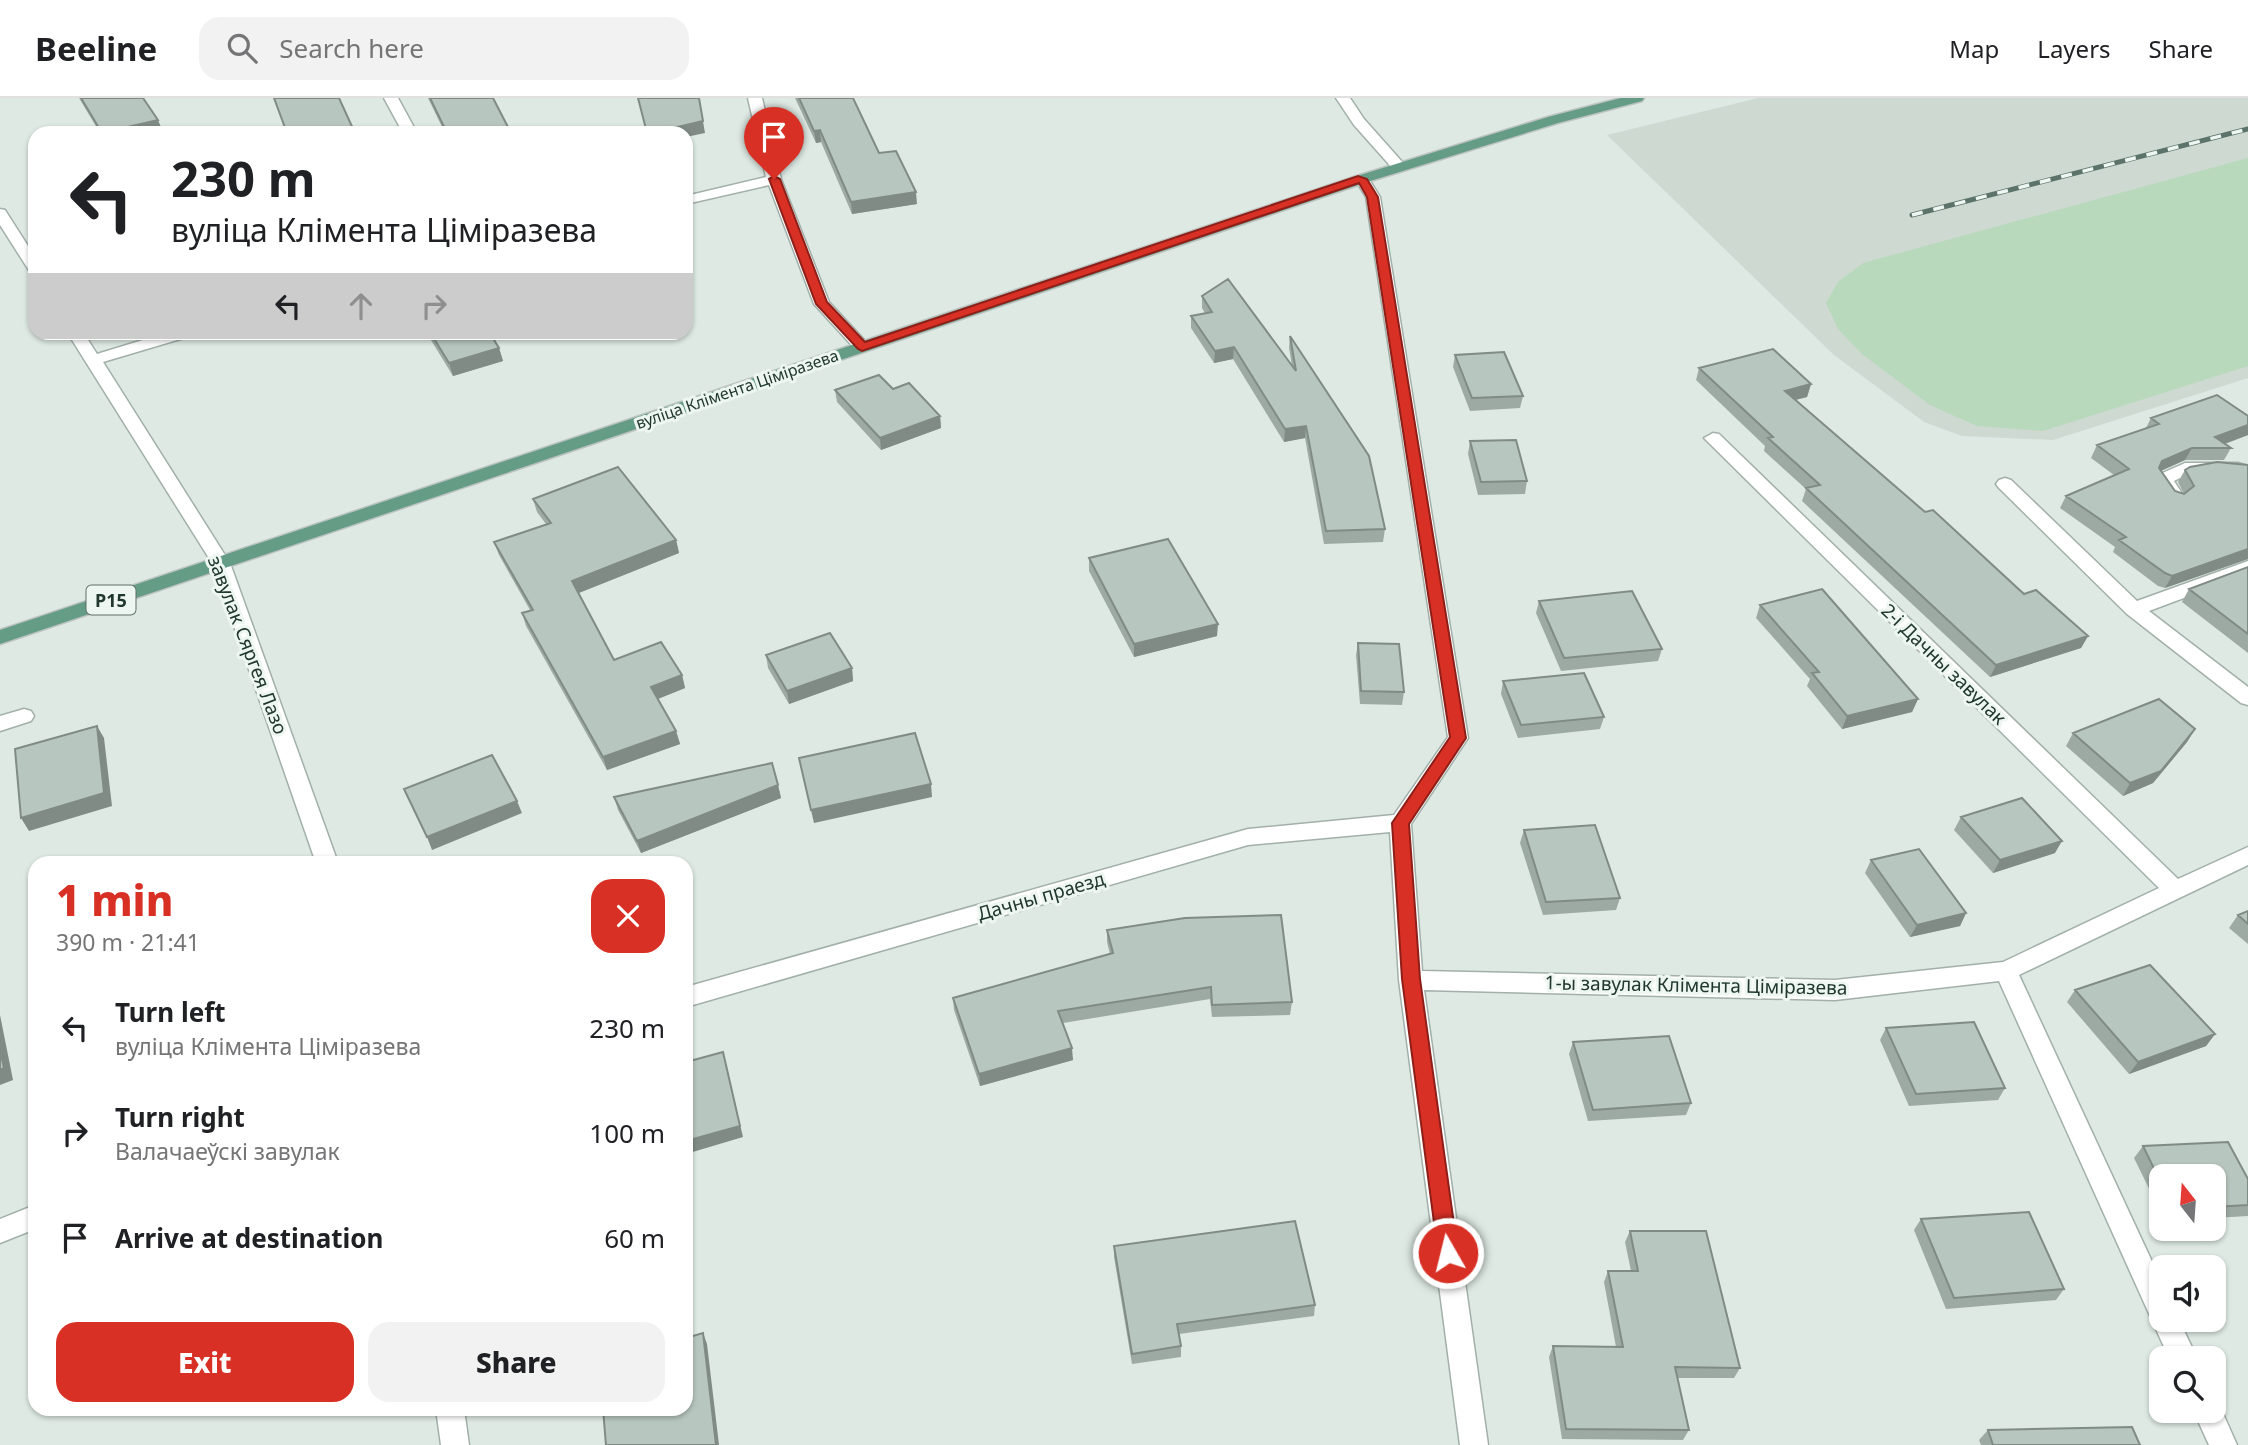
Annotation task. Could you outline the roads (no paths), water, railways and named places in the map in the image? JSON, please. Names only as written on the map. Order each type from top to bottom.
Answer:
[{"type":"main road","name":"вуліца Клімента Ціміразева","points":[[0,637],[1398,167],[1553,120],[1637,98]]},
{"type":"street","points":[[391,98],[406,126]]},
{"type":"street","points":[[755,98],[774,179],[822,304],[862,347]]},
{"type":"street","points":[[1343,98],[1359,122],[1398,167]]},
{"type":"street","points":[[693,198],[774,179]]},
{"type":"street","points":[[1362,179],[1373,197],[1458,738],[1401,823],[1411,979],[1474,1445]]},
{"type":"street","points":[[0,213],[28,258]]},
{"type":"street","name":"завулак Сяргея Лазо","points":[[80,340],[221,563],[325,856]]},
{"type":"street","points":[[93,360],[161,340]]},
{"type":"street","name":"2-і Дачны завулак","points":[[1713,438],[2175,890]]},
{"type":"street","points":[[2176,498],[2164,479],[2185,468],[2238,468],[2248,472]]},
{"type":"street","points":[[2005,484],[2134,609],[2248,698]]},
{"type":"street","points":[[2134,609],[2248,567]]},
{"type":"street","points":[[0,724],[24,716]]},
{"type":"street","name":"Дачны праезд","points":[[693,995],[1248,837],[1401,823]]},
{"type":"street","name":"1-ы завулак Клімента Ціміразева","points":[[1411,979],[1835,990],[2006,971],[2248,855]]},
{"type":"street","points":[[2006,971],[2149,1284]]},
{"type":"street","points":[[0,1231],[28,1220]]},
{"type":"street","points":[[451,1416],[456,1445]]},
{"type":"street","points":[[2213,1423],[2223,1445]]},
{"type":"railway","points":[[1912,215],[2248,129]]}]
